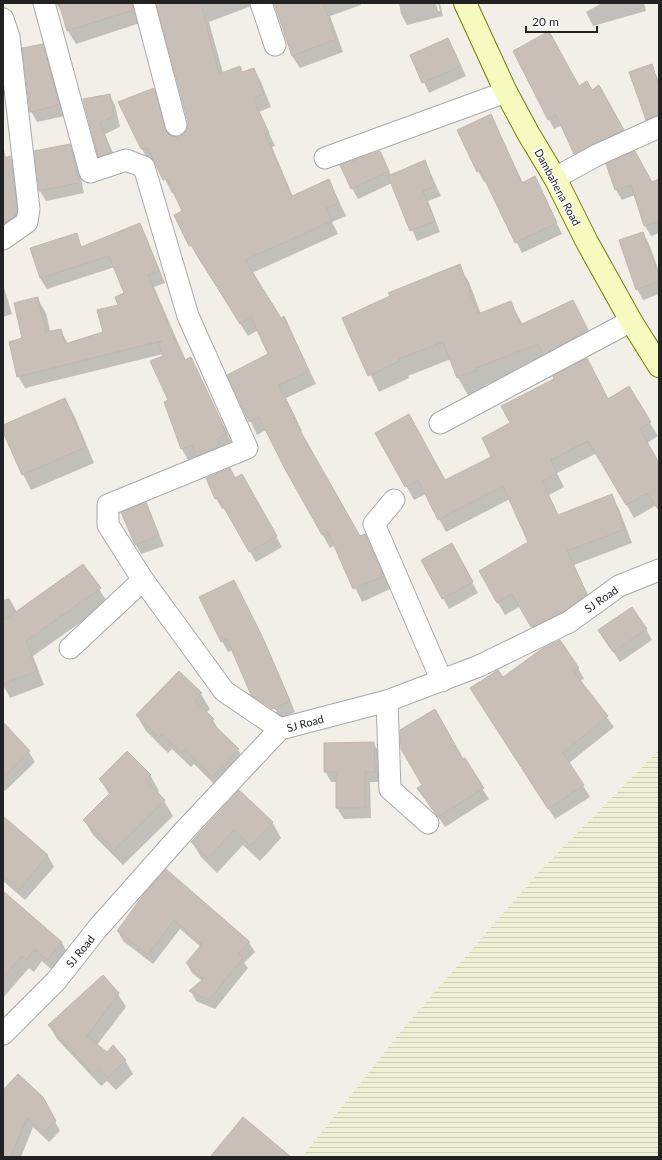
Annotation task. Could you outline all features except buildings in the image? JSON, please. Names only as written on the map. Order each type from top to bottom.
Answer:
[{"type":"street","points":[[44,3],[90,172],[126,160],[144,167],[188,316],[247,448],[108,505],[108,525],[143,580],[224,691],[280,730]]},
{"type":"street","points":[[144,3],[176,125]]},
{"type":"street","points":[[261,3],[275,44]]},
{"type":"street","name":"Dambahena Road","points":[[465,3],[506,92],[631,321],[659,366]]},
{"type":"street","points":[[3,19],[9,37],[29,209],[27,222],[3,239]]},
{"type":"street","points":[[325,158],[506,92]]},
{"type":"street","points":[[554,178],[596,155],[659,127]]},
{"type":"street","points":[[440,423],[631,321]]},
{"type":"street","points":[[394,500],[374,524],[442,681]]},
{"type":"street","name":"SJ Road","points":[[3,1034],[56,981],[98,928],[184,832],[280,730],[387,701],[479,666],[569,622],[619,586],[659,570]]},
{"type":"street","points":[[70,648],[143,580]]},
{"type":"street","points":[[387,701],[390,789],[428,823]]},
{"type":"green space","points":[[659,750],[659,1157],[302,1157],[402,1030],[540,871]]}]
